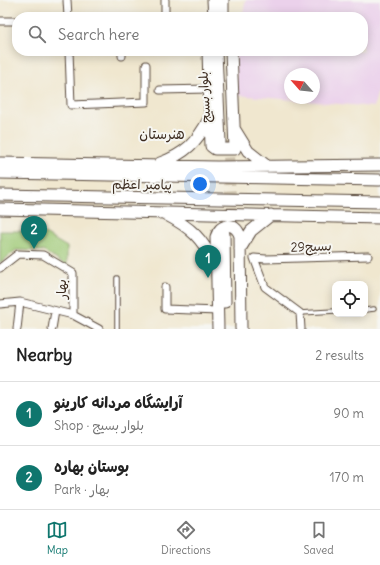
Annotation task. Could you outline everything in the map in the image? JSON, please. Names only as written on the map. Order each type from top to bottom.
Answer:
[{"type":"main road","points":[[213,0],[214,12]]},
{"type":"main road","points":[[223,0],[223,12]]},
{"type":"main road","points":[[208,56],[211,146],[215,149],[234,149],[231,56]]},
{"type":"main road","name":"بلوار بسیج","points":[[216,56],[224,141],[224,56]]},
{"type":"main road","points":[[153,166],[174,158],[192,145],[210,119]]},
{"type":"main road","points":[[234,128],[248,151],[267,166]]},
{"type":"main road","points":[[0,163],[153,166],[236,172],[267,166],[380,165]]},
{"type":"main road","name":"پیامبر اعظم","points":[[0,173],[236,172],[380,180]]},
{"type":"main road","name":"پیامبر اعظم","points":[[0,196],[380,202]]},
{"type":"main road","points":[[0,209],[380,218]]},
{"type":"main road","points":[[163,213],[190,228],[200,239],[210,253],[216,272]]},
{"type":"main road","points":[[240,249],[251,231],[271,215]]},
{"type":"main road","points":[[218,329],[216,237],[217,231],[220,228],[229,226],[236,229],[240,236],[241,329]]},
{"type":"main road","points":[[225,329],[228,235],[235,329]]},
{"type":"street","points":[[67,0],[68,12]]},
{"type":"street","points":[[165,0],[165,12]]},
{"type":"street","points":[[0,21],[12,20]]},
{"type":"street","points":[[69,56],[71,105],[146,102],[146,65]]},
{"type":"street","points":[[160,90],[209,89]]},
{"type":"street","name":"بهار","points":[[0,268],[18,254],[42,255],[73,273],[73,315]]},
{"type":"street","name":"بسیج29","points":[[300,313],[265,287],[254,258],[266,259],[368,256]]},
{"type":"street","points":[[165,287],[165,309],[218,311]]},
{"type":"street","points":[[0,304],[20,302],[73,315],[99,329]]},
{"type":"street","points":[[17,329],[20,302]]},
{"type":"street","points":[[52,329],[56,311]]},
{"type":"street","points":[[300,313],[301,329]]},
{"type":"lane","points":[[117,278],[117,329]]},
{"type":"lane","points":[[368,310],[374,310]]},
{"type":"lane","points":[[300,313],[332,311]]},
{"type":"shaded area","points":[[246,0],[380,0],[380,82],[374,107],[320,102],[320,68],[284,68],[284,99],[237,95],[235,56],[368,56],[368,12],[243,12]]},
{"type":"green space","points":[[0,231],[40,231],[67,247],[67,266],[43,251],[16,250],[0,263]]},
{"type":"tunnel","points":[[228,141],[232,235]]},
{"type":"place","name":"بوستان بهاره","points":[[34,249]]},
{"type":"place","name":"آرایشگاه مردانه کارینو","points":[[208,278]]},
{"type":"district","name":"هنرستان","points":[[162,134]]}]
